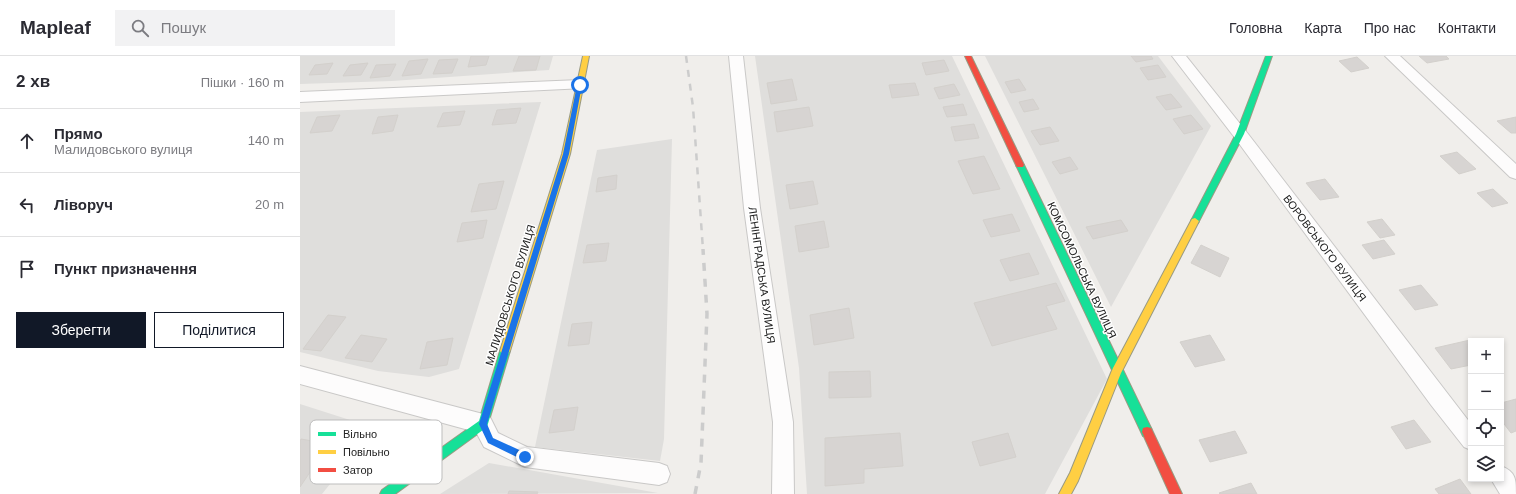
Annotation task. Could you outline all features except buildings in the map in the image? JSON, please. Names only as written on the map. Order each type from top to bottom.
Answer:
[{"type":"street","name":"МАЛИДОВСЬКОГО ВУЛИЦЯ","points":[[483,424],[566,154],[586,56]]},
{"type":"street","name":"ЛЕНІНГРАДСЬКА ВУЛИЦЯ","points":[[736,56],[752,208],[783,422],[783,494]]},
{"type":"street","name":"КОМСОМОЛЬСЬКА ВУЛИЦЯ","points":[[968,56],[1176,494]]},
{"type":"street","name":"ВОРОВСЬКОГО ВУЛИЦЯ","points":[[1179,56],[1240,134],[1468,436]]},
{"type":"street","points":[[1065,494],[1074,477],[1117,371],[1240,134],[1269,56]]},
{"type":"street","points":[[1392,56],[1516,172]]},
{"type":"street","points":[[300,97],[580,85]]},
{"type":"street","points":[[300,375],[483,424],[491,440],[525,457],[659,474]]},
{"type":"street","points":[[442,454],[483,424]]},
{"type":"street","points":[[1504,481],[1514,494]]},
{"type":"street","points":[[386,494],[400,484]]},
{"type":"shaded area","points":[[300,56],[553,56],[549,70],[392,81],[300,84]]},
{"type":"shaded area","points":[[755,56],[952,56],[1107,379],[1045,494],[807,494],[799,368]]},
{"type":"shaded area","points":[[985,56],[1158,56],[1211,126],[1111,307]]},
{"type":"shaded area","points":[[541,102],[459,369],[429,377],[378,371],[300,352],[300,112]]},
{"type":"shaded area","points":[[672,139],[664,439],[660,461],[535,447],[597,150]]},
{"type":"shaded area","points":[[300,404],[350,420],[310,420],[310,484],[330,484],[322,494],[300,494]]},
{"type":"shaded area","points":[[489,463],[658,493],[440,494]]},
{"type":"railway","points":[[686,56],[693,107],[703,250]]},
{"type":"railway","points":[[695,494],[701,463],[707,314],[703,249]]},
{"type":"traffic: fast","points":[[1195,221],[1240,134],[1269,56]]},
{"type":"traffic: fast","points":[[1020,165],[1147,432]]},
{"type":"traffic: fast","points":[[442,454],[483,424],[505,351]]},
{"type":"traffic: fast","points":[[386,494],[400,484]]},
{"type":"traffic: slow","points":[[505,351],[566,154],[586,56]]},
{"type":"traffic: slow","points":[[1065,494],[1074,477],[1117,371],[1195,221]]},
{"type":"traffic: jam","points":[[968,56],[1020,165]]},
{"type":"traffic: jam","points":[[1147,432],[1176,494]]},
{"type":"route","points":[[525,457],[491,440],[483,424],[566,154],[580,85]]}]
